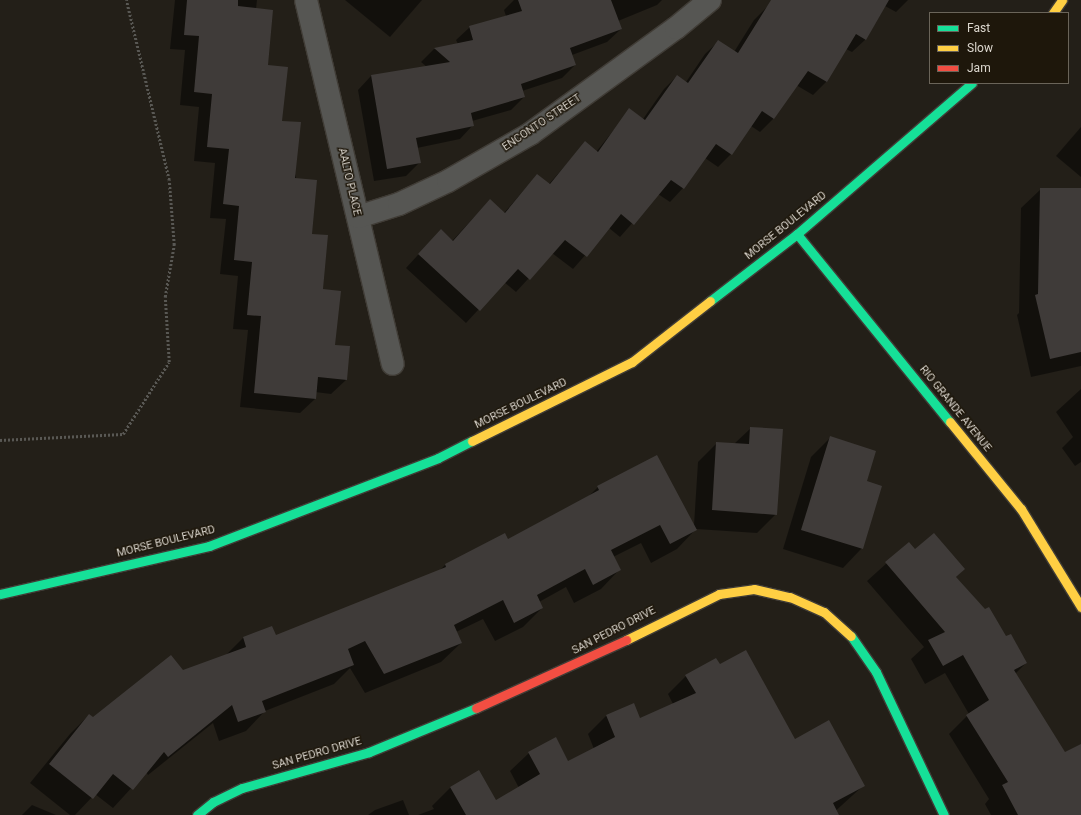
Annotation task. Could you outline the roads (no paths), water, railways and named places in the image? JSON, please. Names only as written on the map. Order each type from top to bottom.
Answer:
[{"type":"street","name":"AALTO PLACE","points":[[306,0],[393,364]]},
{"type":"street","name":"ENCONTO STREET","points":[[358,217],[399,204],[448,181],[530,134],[670,32],[710,0]]},
{"type":"street","points":[[1054,12],[1062,0]]},
{"type":"street","name":"MORSE BOULEVARD","points":[[0,594],[209,546],[438,458],[632,362],[797,234],[971,84]]},
{"type":"street","name":"RIO GRANDE AVENUE","points":[[797,234],[1021,509],[1081,607]]},
{"type":"street","name":"SAN PEDRO DRIVE","points":[[197,815],[213,802],[242,788],[369,752],[432,728],[600,653],[719,594],[754,589],[790,597],[824,612],[853,638],[876,672],[944,815]]}]
